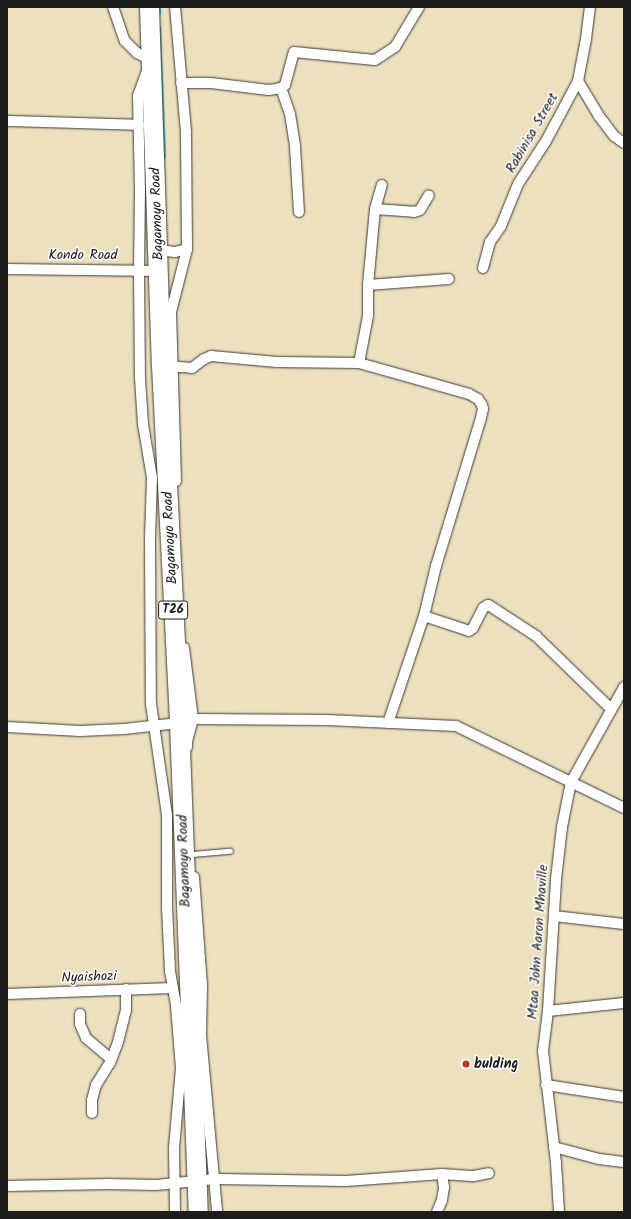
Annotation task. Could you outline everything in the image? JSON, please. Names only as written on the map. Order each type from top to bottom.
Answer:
[{"type":"highway","name":"Bagamoyo Road","points":[[149,7],[159,271],[166,366],[186,721],[207,1180],[198,1212]]},
{"type":"street","points":[[113,7],[125,41],[137,53],[152,60],[138,95],[140,189],[138,270],[140,378],[143,424],[152,478],[150,539],[151,696],[167,815],[167,907],[181,1068],[174,1148],[175,1212]]},
{"type":"street","points":[[175,7],[186,132],[187,249],[171,312],[166,366],[192,368],[204,359],[211,356],[277,362],[359,363],[469,394],[478,400],[483,409],[436,566],[424,616],[388,723]]},
{"type":"street","points":[[181,83],[211,83],[269,90],[281,88],[284,85],[294,52],[376,60],[395,47],[419,7]]},
{"type":"street","name":"Rabinisa Street","points":[[483,268],[490,242],[501,226],[518,184],[546,141],[578,81],[586,39],[588,7]]},
{"type":"street","points":[[578,81],[599,116],[614,136],[624,143]]},
{"type":"street","points":[[281,88],[290,114],[295,147],[299,212]]},
{"type":"street","points":[[7,121],[139,125]]},
{"type":"street","points":[[359,363],[368,316],[368,285],[375,209],[382,185]]},
{"type":"street","points":[[375,209],[414,212],[420,210],[429,195]]},
{"type":"street","points":[[158,250],[175,252],[187,249]]},
{"type":"street","name":"Kondo Road","points":[[7,269],[159,271]]},
{"type":"street","points":[[368,285],[449,279]]},
{"type":"street","points":[[424,616],[469,631],[472,630],[483,608],[488,605],[536,636],[611,709]]},
{"type":"street","name":"Mtaa John Aaron Mhaville","points":[[559,1212],[554,1147],[543,1051],[548,1011],[554,916],[562,828],[571,782],[624,687]]},
{"type":"street","points":[[186,721],[192,854],[202,986],[201,1035],[207,1180],[217,1212]]},
{"type":"street","points":[[7,727],[80,731],[124,730],[186,721],[388,723],[456,726],[624,808]]},
{"type":"street","points":[[554,916],[624,924]]},
{"type":"street","name":"Nyaishozi","points":[[7,994],[173,988]]},
{"type":"street","points":[[92,1113],[94,1092],[118,1042],[126,1010],[126,989]]},
{"type":"street","points":[[548,1011],[624,1003]]},
{"type":"street","points":[[80,1014],[80,1024],[86,1038],[111,1059]]},
{"type":"street","points":[[546,1085],[624,1097]]},
{"type":"street","points":[[554,1147],[599,1159],[624,1162]]},
{"type":"street","points":[[7,1186],[174,1184],[207,1180],[346,1181],[442,1174],[474,1176],[489,1173]]},
{"type":"street","points":[[437,1212],[442,1200],[444,1187],[442,1174]]},
{"type":"lane","points":[[192,854],[230,851]]},
{"type":"waterway","points":[[159,7],[159,13]]},
{"type":"waterway","points":[[159,26],[164,157]]},
{"type":"place","name":"bulding","points":[[466,1064]]}]
